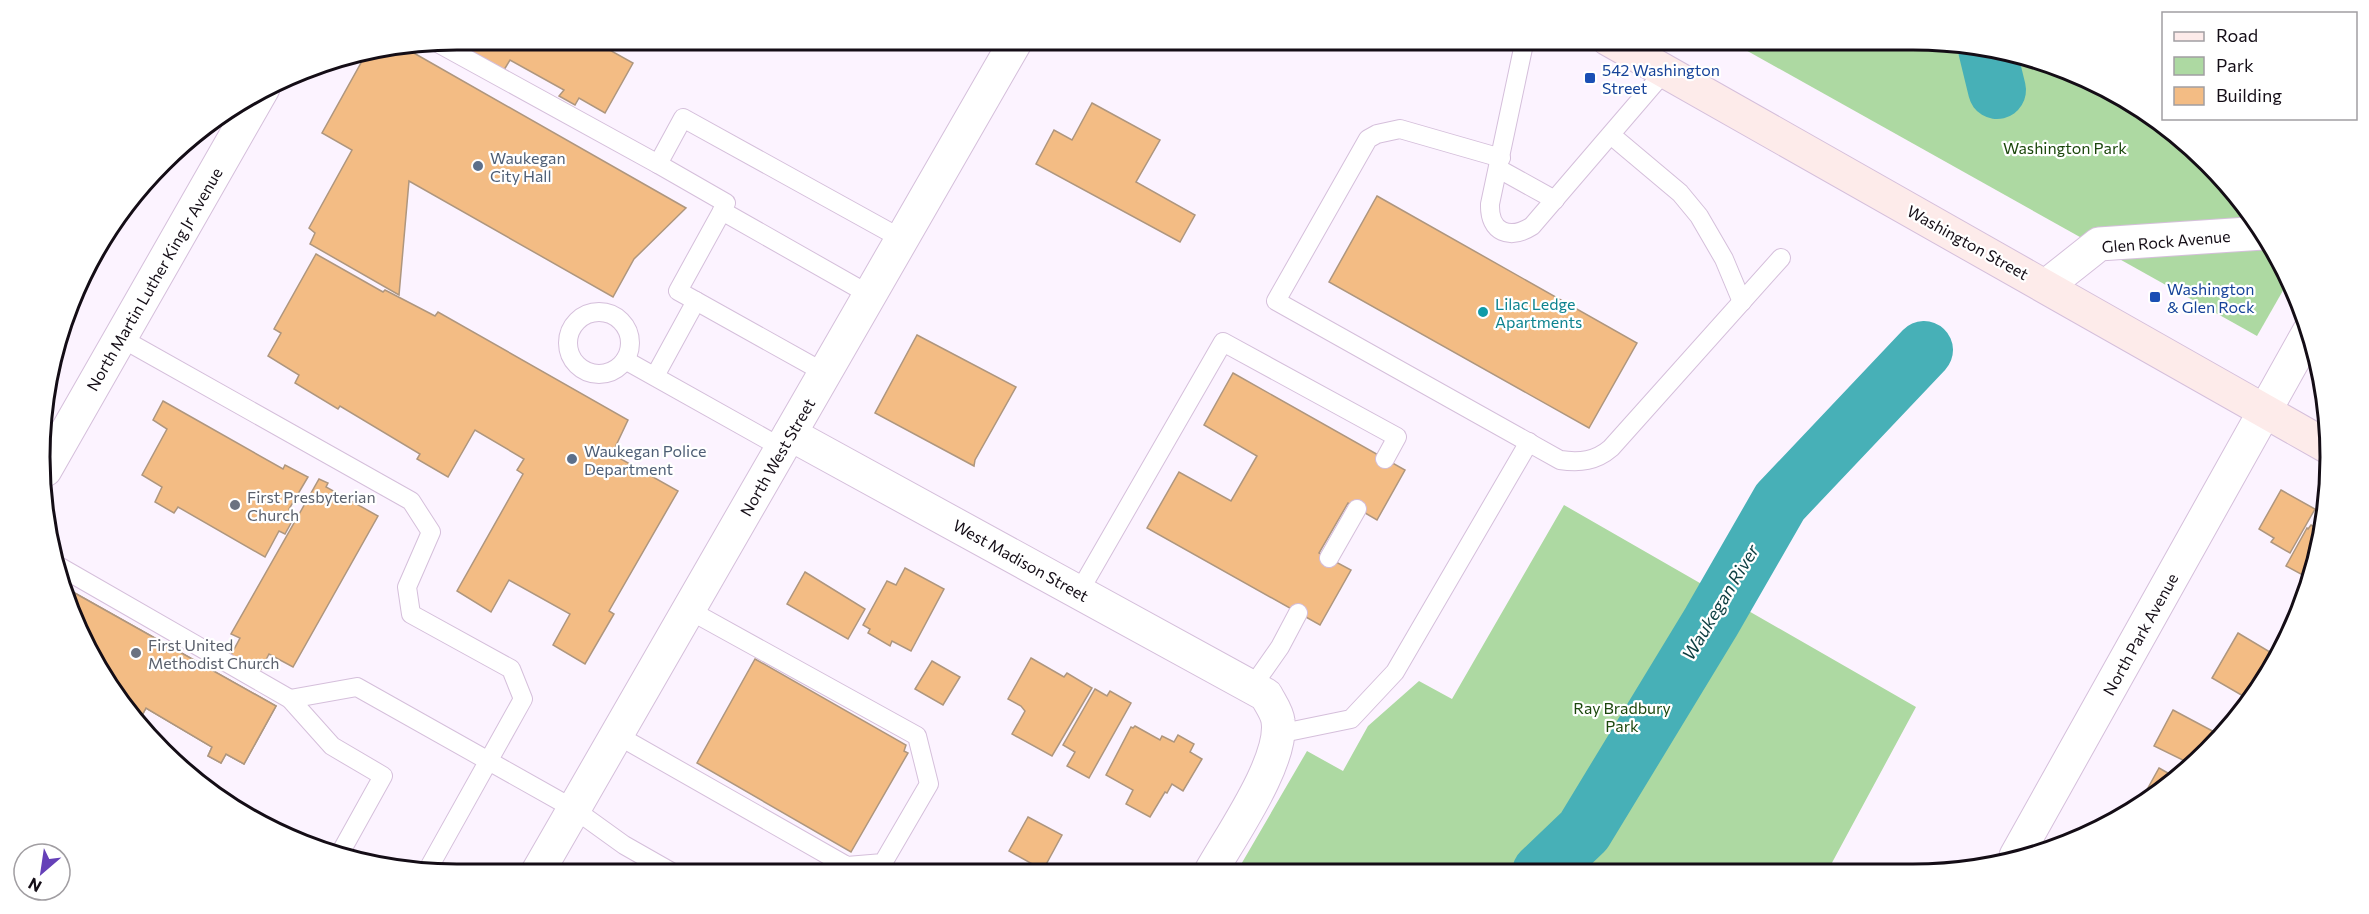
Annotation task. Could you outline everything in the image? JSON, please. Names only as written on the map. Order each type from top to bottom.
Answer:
[{"type":"main road","name":"Washington Street","points":[[1628,50],[2319,442]]},
{"type":"street","name":"North West Street","points":[[542,864],[1011,50]]},
{"type":"street","name":"North Martin Luther King Jr Avenue","points":[[50,461],[254,103]]},
{"type":"street","name":"Glen Rock Avenue","points":[[2046,286],[2098,244],[2253,234]]},
{"type":"street","name":"North Park Avenue","points":[[2019,850],[2303,342]]},
{"type":"street","name":"West Madison Street","points":[[786,441],[1079,592],[1266,695],[1278,719],[1278,734]]},
{"type":"street","points":[[1215,864],[1265,776],[1278,741],[1278,734]]},
{"type":"lane","points":[[451,50],[726,203],[678,291],[825,373]]},
{"type":"lane","points":[[1523,50],[1490,212],[1494,223],[1503,231],[1515,234],[1532,226],[1665,71]]},
{"type":"lane","points":[[658,164],[683,118],[902,239]]},
{"type":"lane","points":[[1555,200],[1500,164],[1400,129],[1377,134],[1368,139],[1276,301],[1560,460],[1575,463],[1600,457],[1781,258]]},
{"type":"lane","points":[[1611,135],[1680,193],[1699,216],[1724,259],[1742,302]]},
{"type":"lane","points":[[722,211],[870,295]]},
{"type":"lane","points":[[655,376],[696,301]]},
{"type":"lane","points":[[121,338],[411,501],[431,532],[407,587],[411,614],[511,669],[523,699],[432,864]]},
{"type":"lane","points":[[1079,592],[1223,342],[1396,437],[1385,459]]},
{"type":"lane","points":[[626,360],[786,441]]},
{"type":"lane","points":[[1278,734],[1351,719],[1395,672],[1529,442]]},
{"type":"lane","points":[[1329,558],[1357,509]]},
{"type":"lane","points":[[65,570],[290,699],[332,746],[383,776],[343,848]]},
{"type":"lane","points":[[688,610],[917,736],[929,784],[883,863],[871,864]]},
{"type":"lane","points":[[1252,687],[1280,647],[1298,613]]},
{"type":"lane","points":[[290,699],[357,687],[574,809],[624,845],[657,864]]},
{"type":"lane","points":[[617,735],[843,864]]},
{"type":"green space","name":"Washington Park","points":[[1746,50],[1939,50],[1965,53],[2017,63],[2043,71],[2116,104],[2160,134],[2200,169],[2235,209],[2265,253],[2283,290],[2257,336]]},
{"type":"green space","name":"Ray Bradbury Park","points":[[1564,505],[1916,707],[1831,864],[1241,864],[1307,751],[1343,771],[1368,726],[1419,681],[1452,699]]},
{"type":"building","points":[[469,50],[610,50],[633,63],[605,113],[579,98],[575,105],[559,96],[564,90],[510,60],[504,70]]},
{"type":"building","name":"Waukegan City Hall","points":[[412,52],[686,208],[634,259],[613,297],[409,181],[399,295],[310,244],[315,233],[309,228],[352,150],[322,133],[362,61]]},
{"type":"building","points":[[1092,103],[1160,140],[1136,182],[1195,215],[1180,242],[1036,164],[1054,130],[1072,140]]},
{"type":"building","name":"Lilac Ledge Apartments","points":[[1377,196],[1637,343],[1589,428],[1329,282]]},
{"type":"building","name":"Waukegan Police Department","points":[[316,254],[383,292],[385,290],[435,316],[438,312],[628,420],[612,454],[678,491],[609,611],[614,614],[585,664],[553,645],[570,614],[509,580],[491,612],[457,591],[523,474],[517,470],[524,459],[475,430],[448,477],[417,459],[420,454],[340,406],[338,409],[295,383],[299,375],[268,356],[281,333],[274,329]]},
{"type":"building","points":[[917,335],[1016,387],[975,460],[974,466],[875,413]]},
{"type":"building","points":[[1233,373],[1405,470],[1377,520],[1348,503],[1319,553],[1351,570],[1320,625],[1147,528],[1179,472],[1231,501],[1257,456],[1204,425]]},
{"type":"building","points":[[163,401],[283,469],[285,465],[308,477],[289,509],[296,514],[285,534],[279,531],[265,557],[178,507],[174,513],[155,502],[162,487],[142,475],[167,429],[153,420]]},
{"type":"building","points":[[319,479],[328,483],[326,487],[378,516],[293,667],[269,654],[260,671],[231,655],[240,638],[231,634]]},
{"type":"building","points":[[2281,490],[2315,509],[2290,553],[2271,542],[2274,538],[2259,529]]},
{"type":"building","points":[[2311,525],[2313,526],[2302,575],[2286,566]]},
{"type":"building","points":[[905,568],[944,589],[911,651],[892,641],[890,646],[868,633],[870,629],[863,625],[887,581],[896,585]]},
{"type":"building","points":[[805,572],[865,609],[848,639],[787,604]]},
{"type":"building","name":"First United Methodist Church","points":[[73,592],[276,706],[244,764],[226,754],[221,763],[208,756],[212,747],[146,708],[142,715],[104,661]]},
{"type":"building","name":"First United Methodist Church","points":[[73,592],[276,706],[244,764],[226,754],[221,763],[208,756],[212,747],[146,708],[142,715],[104,661]]},
{"type":"building","points":[[2238,633],[2270,652],[2242,695],[2212,678]]},
{"type":"building","points":[[1031,658],[1064,677],[1067,673],[1092,688],[1052,756],[1012,734],[1025,711],[1008,699]]},
{"type":"building","points":[[755,659],[906,745],[904,751],[908,753],[851,852],[697,763]]},
{"type":"building","points":[[932,661],[960,677],[943,705],[915,689]]},
{"type":"building","points":[[1095,689],[1107,696],[1110,691],[1131,703],[1089,778],[1067,766],[1075,752],[1063,745]]},
{"type":"building","points":[[2173,710],[2213,731],[2184,760],[2154,746]]},
{"type":"building","points":[[1135,726],[1160,740],[1162,736],[1174,742],[1178,735],[1194,744],[1190,752],[1202,759],[1183,791],[1172,784],[1150,817],[1126,804],[1133,790],[1106,775],[1131,727]]},
{"type":"building","points":[[2159,768],[2168,773],[2160,780],[2147,789]]},
{"type":"building","points":[[1028,817],[1062,835],[1046,864],[1032,864],[1009,851]]},
{"type":"waterway","name":"Waukegan River","points":[[1989,57],[1997,90]]},
{"type":"waterway","name":"Waukegan River","points":[[1549,864],[1584,831],[1711,622],[1780,502],[1924,350]]},
{"type":"place","name":"542 Washington Street","points":[[1590,78]]},
{"type":"place","name":"Waukegan City Hall","points":[[478,166]]},
{"type":"place","name":"Washington & Glen Rock","points":[[2155,297]]},
{"type":"place","name":"Lilac Ledge Apartments","points":[[1483,312]]},
{"type":"place","name":"Waukegan Police Department","points":[[572,459]]},
{"type":"place","name":"First Presbyterian Church","points":[[235,505]]},
{"type":"place","name":"First United Methodist Church","points":[[136,653]]}]
